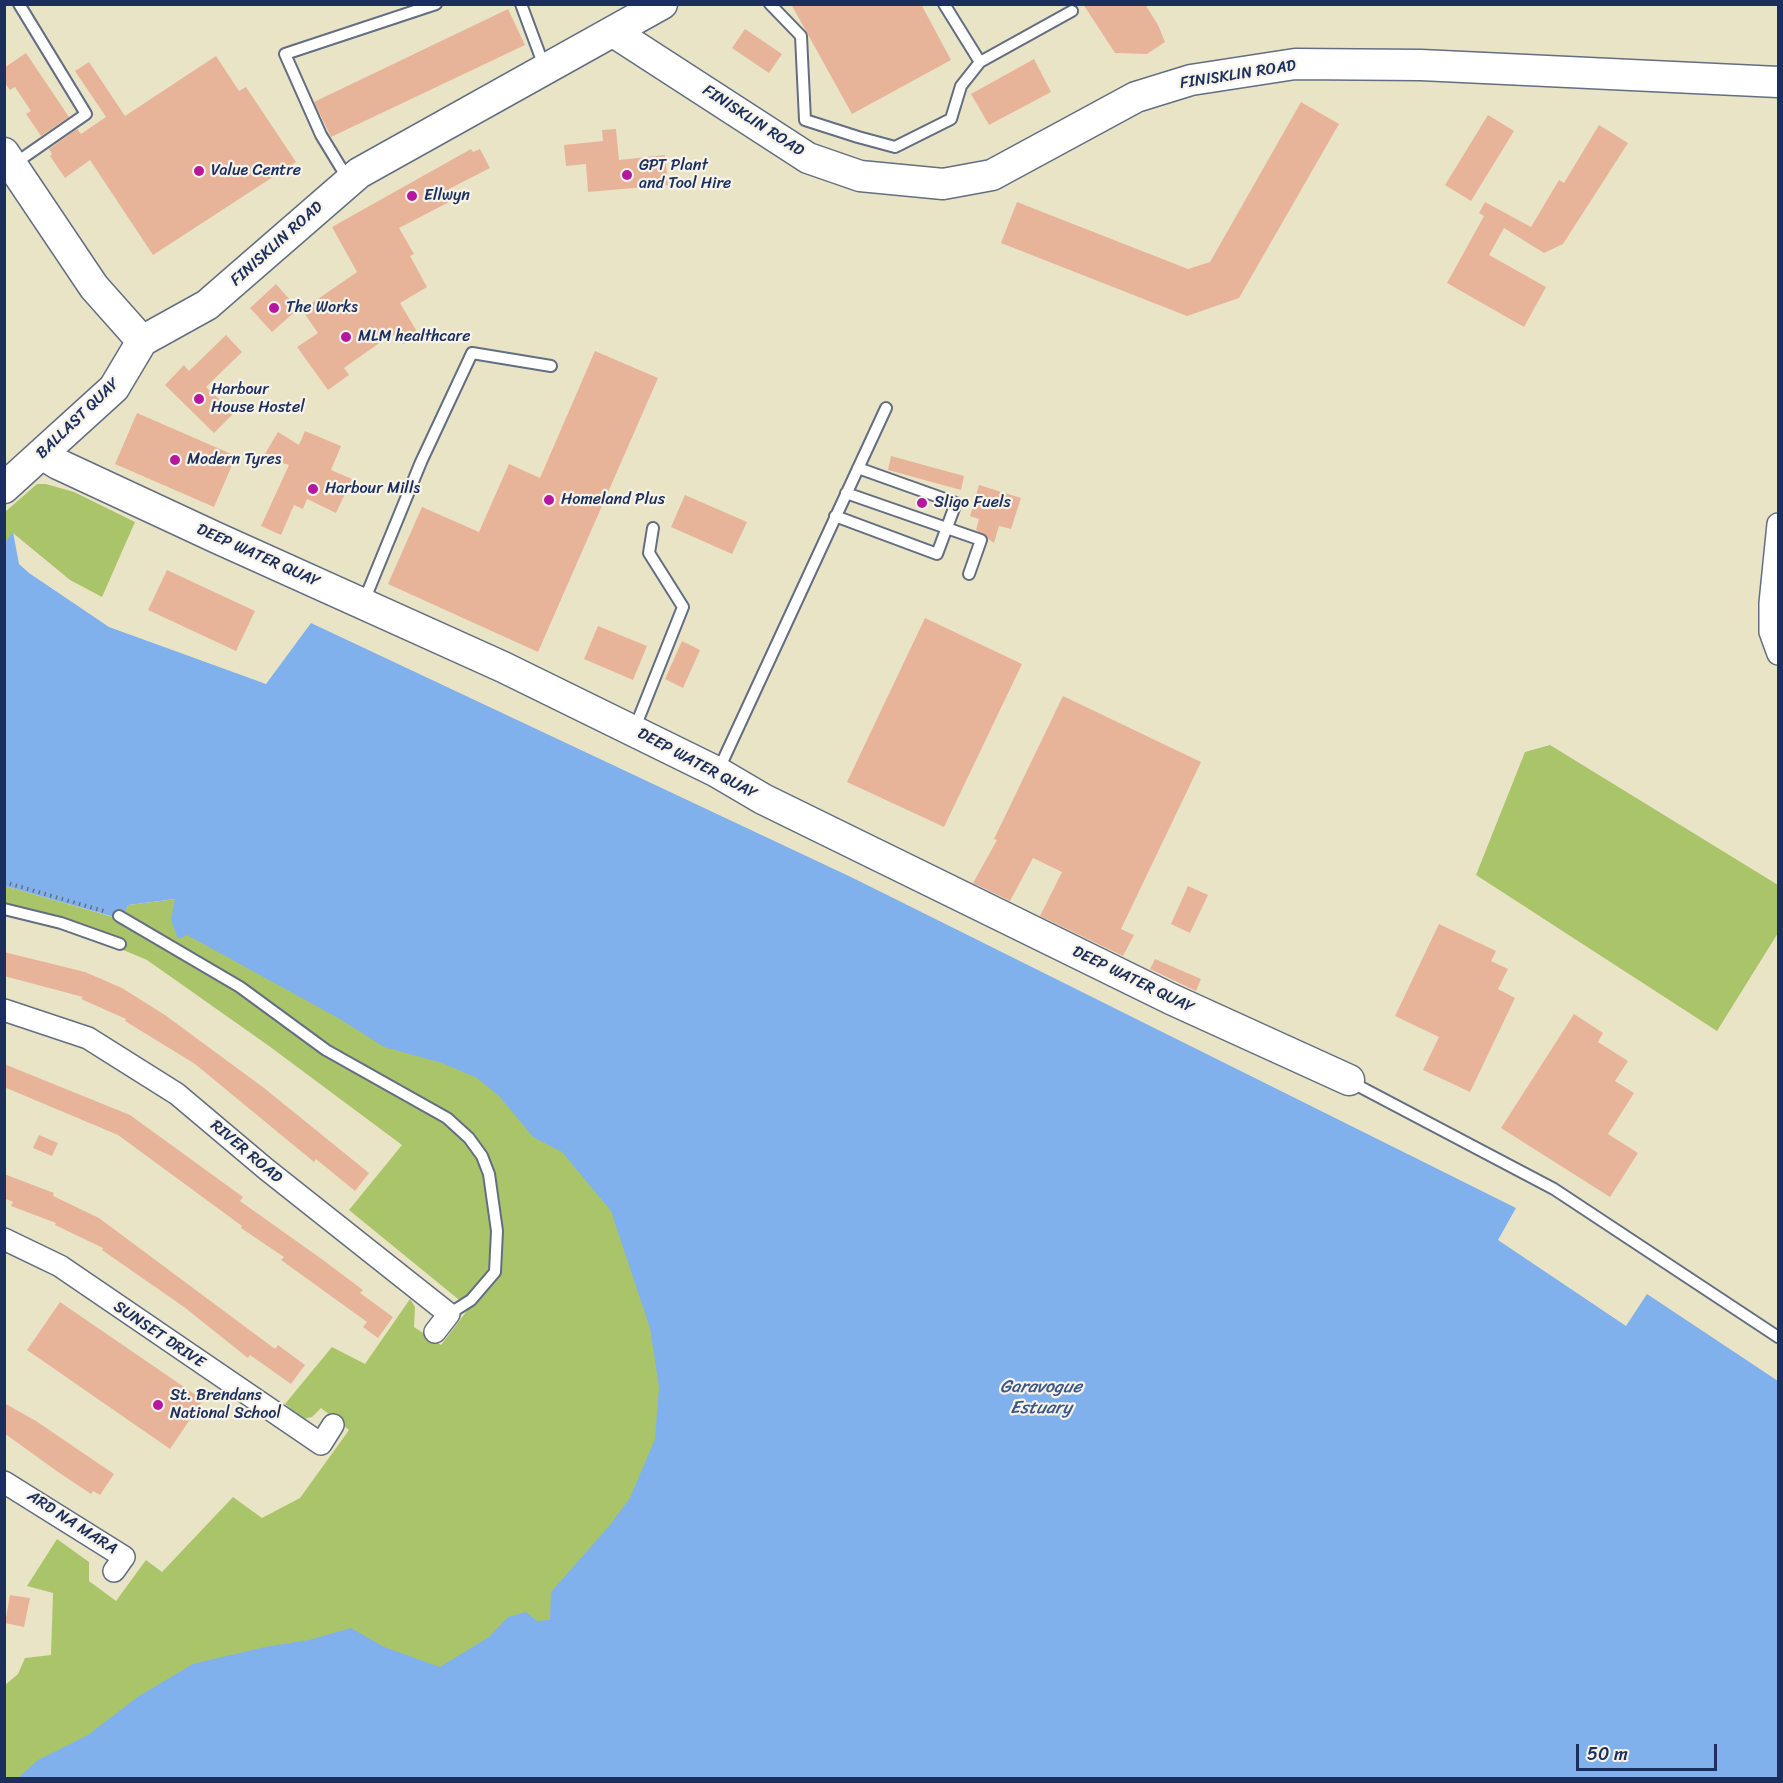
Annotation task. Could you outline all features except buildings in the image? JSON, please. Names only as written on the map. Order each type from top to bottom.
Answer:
[{"type":"street","name":"FINISKLIN ROAD","points":[[142,341],[207,305],[349,181],[615,33],[662,4]]},
{"type":"street","name":"FINISKLIN ROAD","points":[[615,33],[808,158],[860,176],[943,184],[992,175],[1136,97],[1191,80],[1296,64],[1432,65],[1779,82]]},
{"type":"street","points":[[8,159],[94,287],[142,341]]},
{"type":"street","name":"BALLAST QUAY","points":[[4,488],[114,388],[142,341]]},
{"type":"street","name":"DEEP WATER QUAY","points":[[42,454],[70,470],[503,667],[717,772],[763,799],[1171,999],[1349,1080]]},
{"type":"street","points":[[1779,524],[1771,584],[1770,632],[1779,654]]},
{"type":"street","name":"RIVER ROAD","points":[[4,1010],[88,1038],[177,1094],[266,1169],[449,1314]]},
{"type":"street","name":"SUNSET DRIVE","points":[[4,1239],[60,1266],[321,1444],[333,1425]]},
{"type":"street","points":[[435,1332],[449,1314]]},
{"type":"street","name":"ARD NA MARA","points":[[4,1482],[124,1557],[114,1571]]},
{"type":"lane","points":[[8,159],[86,114],[19,4]]},
{"type":"lane","points":[[349,181],[321,135],[285,54],[436,4]]},
{"type":"lane","points":[[521,4],[545,70]]},
{"type":"lane","points":[[770,4],[801,36],[805,120],[895,147],[951,118],[961,86],[980,62],[1072,11]]},
{"type":"lane","points":[[944,4],[980,62]]},
{"type":"lane","points":[[363,603],[421,462],[472,353],[551,366]]},
{"type":"lane","points":[[717,772],[886,408]]},
{"type":"lane","points":[[835,516],[937,554],[956,503],[858,468]]},
{"type":"lane","points":[[846,493],[981,540],[969,574]]},
{"type":"lane","points":[[633,730],[682,607],[649,553],[653,528]]},
{"type":"lane","points":[[4,909],[62,923],[120,944]]},
{"type":"lane","points":[[119,916],[240,987],[326,1050],[447,1118],[469,1138],[482,1156],[489,1174],[497,1231],[495,1272],[471,1300],[449,1314]]},
{"type":"lane","points":[[1349,1080],[1554,1189],[1779,1337]]},
{"type":"path","points":[[4,882],[119,916]]},
{"type":"green space","points":[[37,484],[46,484],[74,492],[135,522],[102,597],[70,580],[13,533],[5,544],[5,512]]},
{"type":"green space","points":[[1550,745],[1778,885],[1778,933],[1717,1031],[1476,875],[1525,752]]},
{"type":"green space","points":[[5,886],[120,919],[128,905],[176,899],[1778,1778],[5,1778],[5,1685],[18,1674],[25,1658],[51,1655],[53,1593],[27,1586],[57,1539],[89,1562],[89,1581],[116,1601],[146,1560],[162,1572],[233,1497],[262,1518],[300,1498],[349,1430],[321,1408],[312,1417],[303,1419],[285,1404],[332,1347],[365,1364],[410,1299],[415,1307],[414,1327],[441,1345],[469,1308],[349,1210],[402,1145],[269,1046],[147,960],[83,933],[5,915]]},
{"type":"water","name":"Garavogue Estuary","points":[[13,532],[19,564],[109,627],[266,684],[311,623],[853,878],[1516,1208],[1498,1240],[1626,1326],[1647,1294],[1778,1381],[1778,1778],[18,1778],[38,1760],[88,1735],[139,1696],[193,1664],[265,1647],[309,1640],[351,1628],[384,1647],[440,1667],[489,1637],[508,1617],[526,1612],[537,1621],[550,1620],[551,1592],[610,1525],[630,1498],[655,1439],[659,1387],[650,1328],[611,1211],[562,1152],[533,1137],[499,1096],[477,1078],[442,1063],[384,1047],[340,1019],[187,935],[178,939],[171,920],[175,899],[128,905],[121,919],[5,886],[4,544]]},
{"type":"place","name":"Value Centre","points":[[199,171]]},
{"type":"place","name":"GPT Plant and Tool Hire","points":[[627,175]]},
{"type":"place","name":"Ellwyn","points":[[412,196]]},
{"type":"place","name":"The Works","points":[[274,308]]},
{"type":"place","name":"MLM healthcare","points":[[346,337]]},
{"type":"place","name":"Harbour House Hostel","points":[[199,399]]},
{"type":"place","name":"Modern Tyres","points":[[175,460]]},
{"type":"place","name":"Harbour Mills","points":[[313,489]]},
{"type":"place","name":"Homeland Plus","points":[[549,500]]},
{"type":"place","name":"Sligo Fuels","points":[[922,503]]},
{"type":"place","name":"St. Brendans National School","points":[[158,1405]]}]
